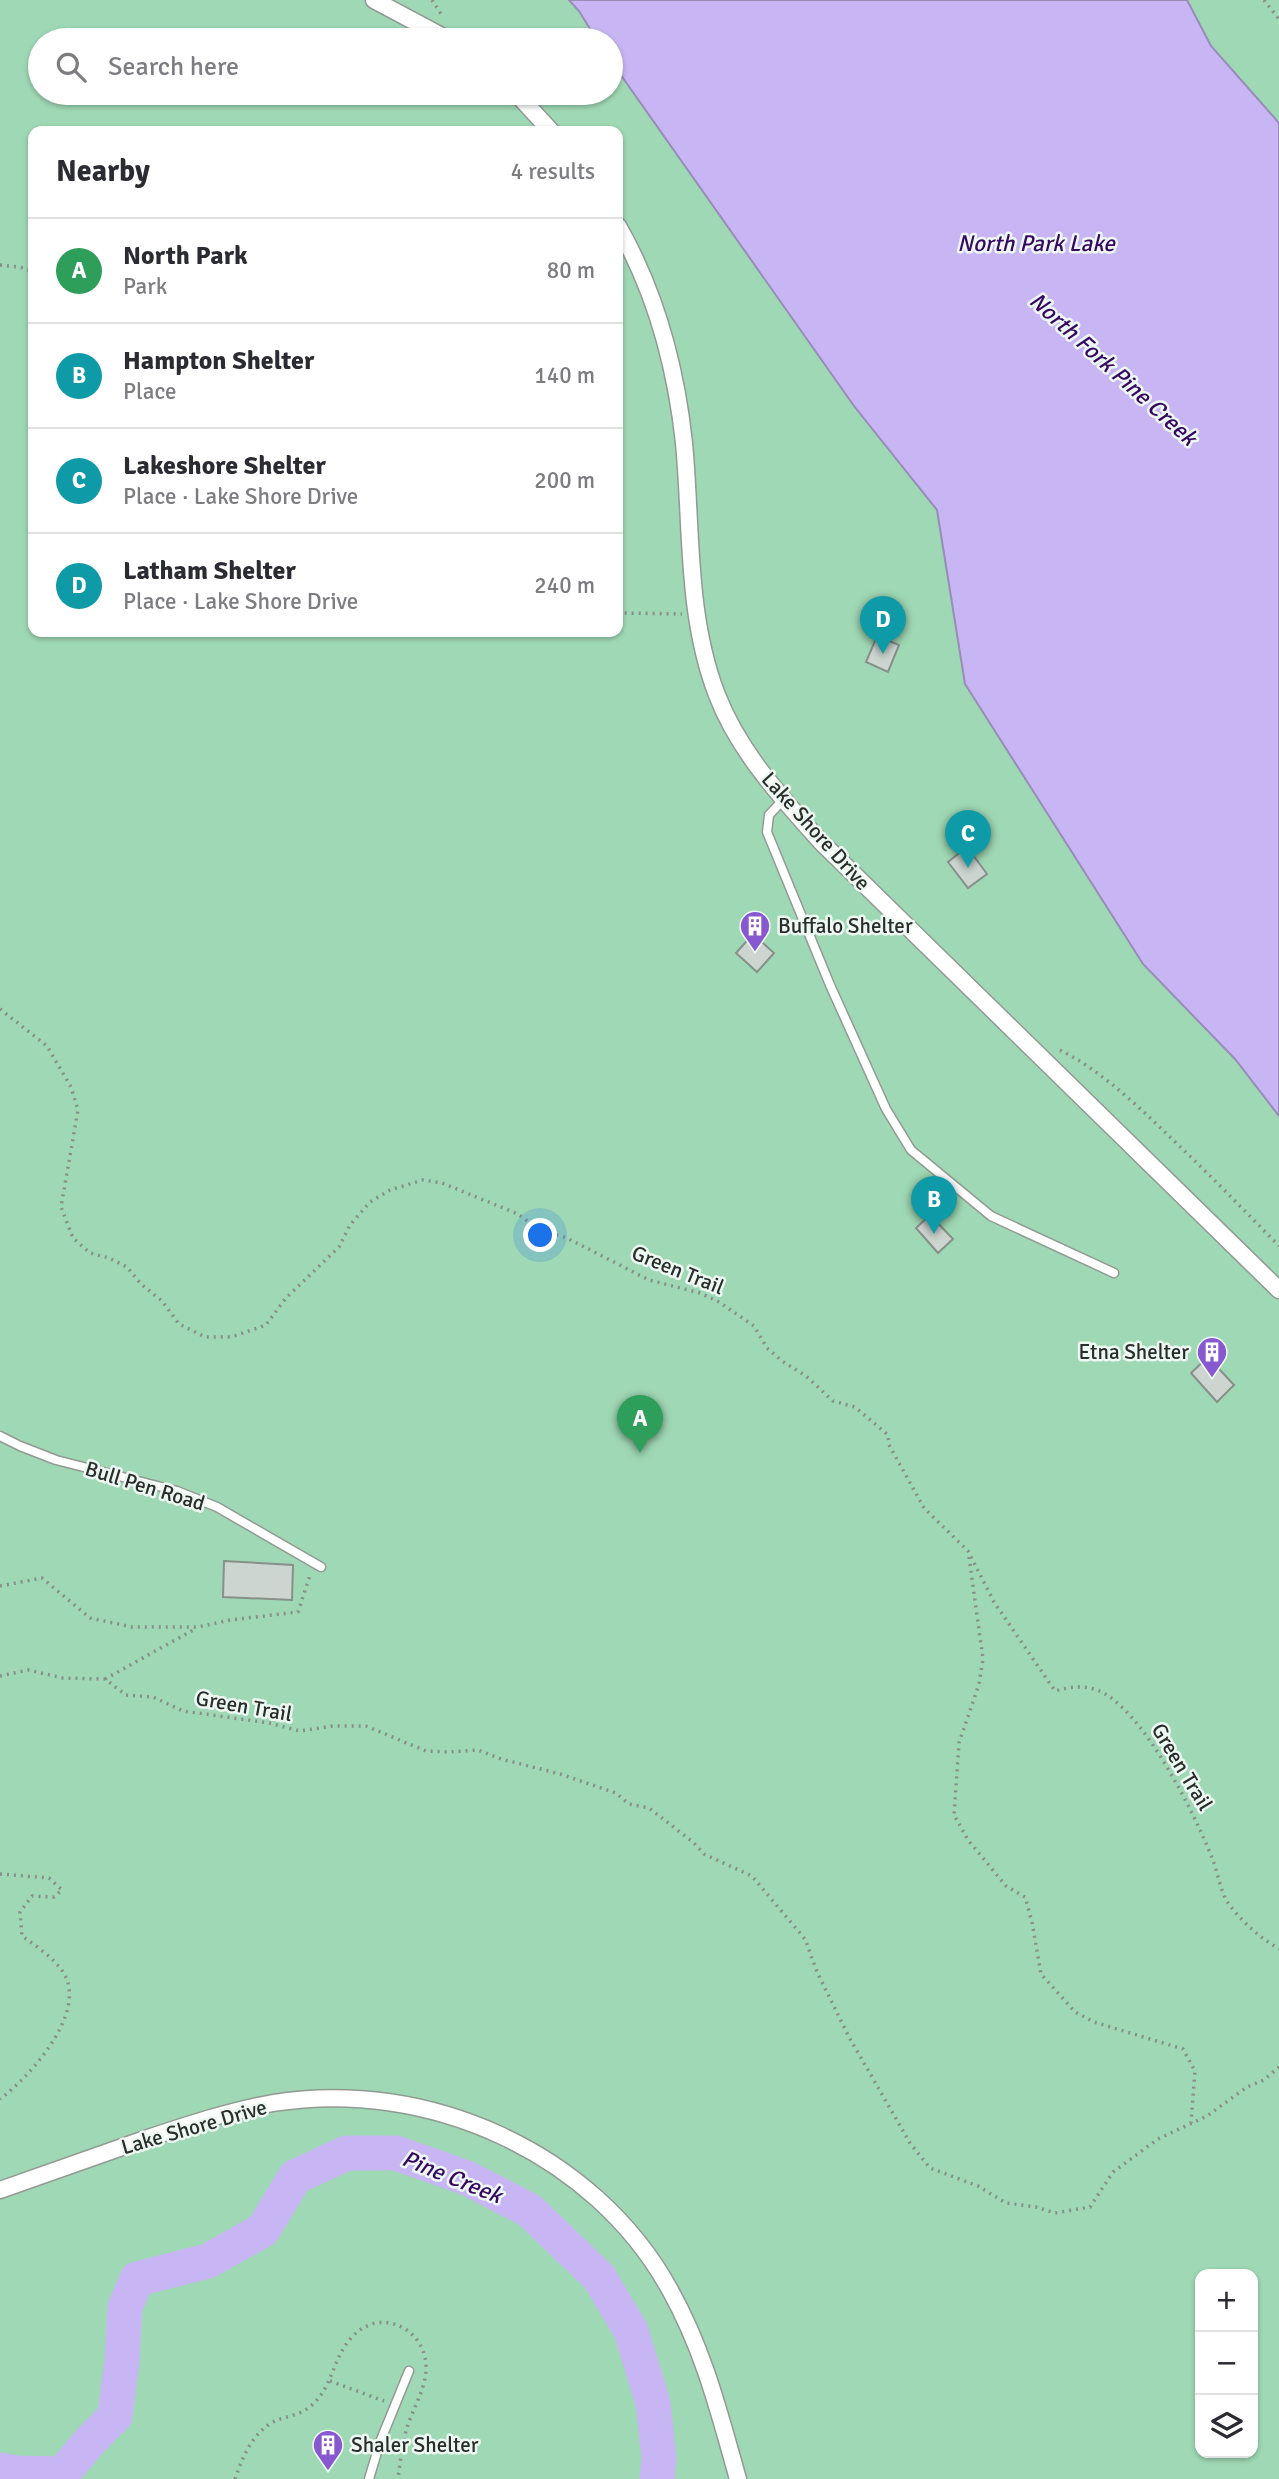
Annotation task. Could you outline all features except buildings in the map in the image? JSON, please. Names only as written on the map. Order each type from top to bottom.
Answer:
[{"type":"street","points":[[374,0],[426,28]]},
{"type":"street","points":[[527,105],[546,126]]},
{"type":"street","name":"Lake Shore Drive","points":[[623,225],[655,309],[675,384],[684,442],[692,576],[704,650],[722,705],[748,754],[783,800],[821,842],[1279,1290]]},
{"type":"street","name":"Lake Shore Drive","points":[[0,2190],[187,2125],[274,2103],[341,2098],[373,2100],[463,2119],[520,2145],[559,2167],[604,2205],[652,2260],[669,2287],[700,2349],[714,2389],[738,2479]]},
{"type":"lane","points":[[783,800],[769,815],[767,832],[830,985],[886,1110],[911,1150],[991,1216],[1114,1273]]},
{"type":"lane","name":"Bull Pen Road","points":[[0,1436],[56,1460],[187,1495],[217,1507],[318,1565]]},
{"type":"lane","points":[[369,2479],[394,2405],[409,2371]]},
{"type":"path","points":[[1264,0],[1279,19]]},
{"type":"path","points":[[0,265],[28,270]]},
{"type":"path","points":[[623,613],[698,614]]},
{"type":"path","name":"Green Trail","points":[[0,1009],[47,1046],[71,1087],[78,1110],[61,1207],[73,1238],[90,1253],[127,1267],[141,1284],[162,1301],[179,1324],[205,1337],[231,1337],[266,1325],[285,1299],[339,1247],[350,1224],[370,1202],[390,1190],[423,1180],[442,1183],[518,1214],[539,1230],[567,1238],[649,1280],[700,1293],[754,1326],[767,1348],[782,1361],[806,1376],[833,1401],[855,1407],[888,1435],[889,1446],[924,1508],[968,1551],[994,1602],[1055,1691],[1070,1686],[1096,1689],[1131,1714],[1169,1768],[1213,1860],[1227,1901],[1256,1934],[1279,1949]]},
{"type":"path","points":[[1056,1048],[1076,1058],[1145,1113],[1279,1246]]},
{"type":"path","points":[[968,1551],[983,1659],[979,1684],[959,1743],[954,1815],[968,1840],[1006,1886],[1025,1897],[1041,1974],[1075,2012],[1094,2022],[1183,2049],[1195,2071],[1191,2124]]},
{"type":"path","points":[[0,1586],[42,1578],[90,1618],[132,1627],[198,1627],[230,1620],[298,1612],[318,1565]]},
{"type":"path","points":[[105,1679],[198,1627]]},
{"type":"path","name":"Green Trail","points":[[0,1676],[28,1671],[63,1678],[105,1679],[126,1695],[153,1697],[183,1711],[269,1723],[300,1731],[333,1726],[366,1726],[426,1751],[478,1749],[501,1759],[560,1774],[615,1793],[629,1804],[649,1808],[704,1853],[752,1876],[805,1939],[817,1972],[849,2036],[910,2143],[930,2168],[978,2186],[1006,2203],[1055,2213],[1090,2207],[1113,2172],[1158,2139],[1207,2116],[1247,2087],[1264,2080],[1279,2067]]},
{"type":"path","points":[[0,1874],[49,1878],[62,1889],[54,1897],[32,1896],[20,1912],[22,1936],[45,1952],[65,1973],[71,1998],[53,2042],[12,2090],[0,2099]]},
{"type":"path","points":[[235,2479],[244,2453],[256,2435],[274,2421],[312,2405],[330,2381],[338,2357],[353,2335],[370,2325],[385,2322],[403,2326],[417,2338],[424,2355],[426,2371],[406,2430],[398,2479]]},
{"type":"path","points":[[330,2381],[394,2405]]},
{"type":"green space","points":[[0,0],[1279,0],[1279,2479],[0,2479]]},
{"type":"water","name":"North Park Lake","points":[[569,0],[1187,0],[1211,46],[1279,123],[1279,1116],[1235,1059],[1143,964],[965,684],[937,510],[854,406],[623,78],[623,28],[590,28]]},
{"type":"waterway","name":"Pine Creek","points":[[0,2470],[62,2474],[115,2416],[125,2307],[137,2279],[208,2261],[263,2230],[295,2177],[347,2153],[396,2153],[467,2178],[529,2210],[599,2277],[631,2331],[653,2403],[659,2458],[657,2479]]},
{"type":"place","name":"Latham Shelter","points":[[883,654]]},
{"type":"place","name":"Lakeshore Shelter","points":[[968,868]]},
{"type":"place","name":"Buffalo Shelter","points":[[755,953]]},
{"type":"place","name":"Hampton Shelter","points":[[934,1234]]},
{"type":"place","name":"Etna Shelter","points":[[1212,1379]]},
{"type":"place","name":"North Park","points":[[640,1453]]},
{"type":"place","name":"Shaler Shelter","points":[[328,2472]]},
{"type":"water label","name":"North Fork Pine Creek","points":[[1113,369]]}]
